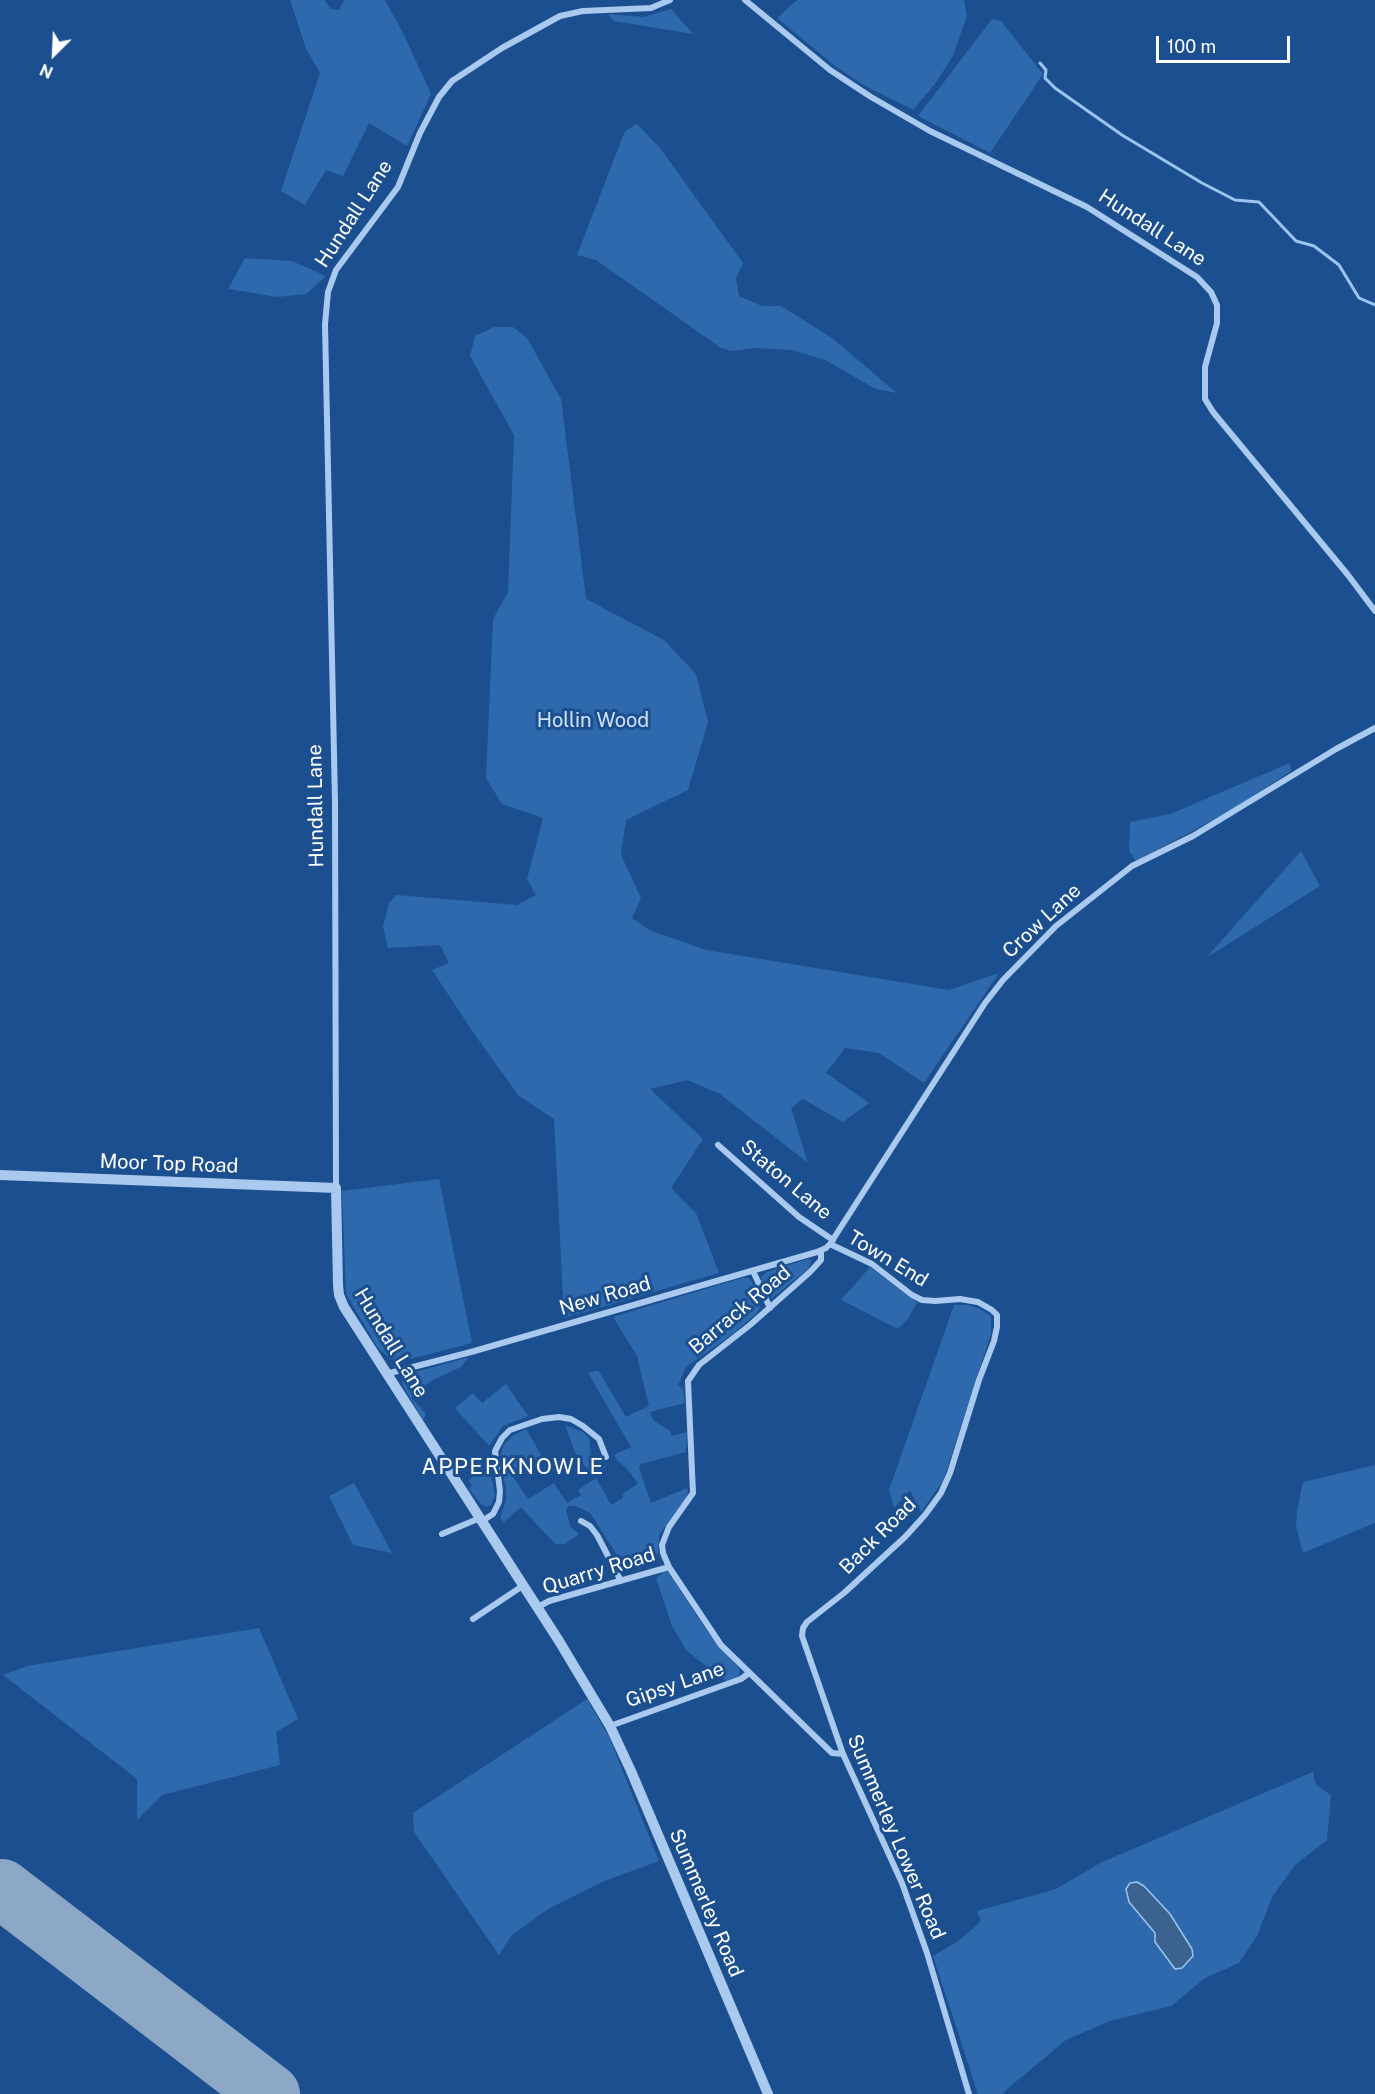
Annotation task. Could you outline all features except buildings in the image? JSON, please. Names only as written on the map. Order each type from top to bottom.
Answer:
[{"type":"street","name":"Hundall Lane","points":[[610,1726],[538,1607],[386,1374],[344,1307],[339,1295],[336,1188],[335,814],[325,324],[328,292],[336,270],[398,187],[420,133],[439,97],[452,81],[492,54],[560,16],[583,11],[651,8],[670,0]]},
{"type":"street","name":"Hundall Lane","points":[[745,0],[830,70],[871,98],[930,131],[1087,207],[1197,277],[1211,292],[1217,305],[1217,324],[1205,368],[1205,399],[1213,412],[1375,611]]},
{"type":"street","name":"Crow Lane","points":[[832,1242],[985,1003],[1003,980],[1056,926],[1132,866],[1193,836],[1336,749],[1375,728]]},
{"type":"street","name":"Staton Lane","points":[[718,1145],[799,1217],[832,1242]]},
{"type":"street","name":"Moor Top Road","points":[[0,1175],[336,1188]]},
{"type":"street","name":"New Road","points":[[386,1374],[471,1352],[821,1251],[832,1242]]},
{"type":"street","name":"Town End","points":[[832,1242],[872,1264],[922,1300],[960,1299],[978,1302],[997,1315]]},
{"type":"street","name":"Barrack Road","points":[[669,1567],[663,1553],[664,1537],[693,1493],[688,1381],[699,1365],[770,1308],[810,1272],[821,1260],[821,1251]]},
{"type":"street","points":[[753,1271],[770,1308]]},
{"type":"street","name":"Back Road","points":[[803,1628],[807,1622],[844,1593],[905,1537],[941,1493],[950,1473],[979,1380],[994,1341],[997,1315]]},
{"type":"street","points":[[442,1534],[493,1514],[499,1502],[500,1491],[495,1451],[502,1438],[510,1430],[542,1419],[571,1419],[599,1440],[606,1457]]},
{"type":"street","points":[[595,1453],[603,1449]]},
{"type":"street","points":[[581,1521],[590,1526],[597,1535],[621,1581]]},
{"type":"street","points":[[669,1567],[716,1638],[749,1673],[832,1752],[843,1754]]},
{"type":"street","name":"Quarry Road","points":[[538,1607],[549,1601],[669,1567]]},
{"type":"street","points":[[473,1619],[524,1586]]},
{"type":"street","name":"Summerley Lower Road","points":[[803,1628],[802,1636],[843,1754],[902,1883],[927,1953],[969,2094]]},
{"type":"street","name":"Gipsy Lane","points":[[610,1726],[741,1679],[749,1673]]},
{"type":"street","name":"Summerley Road","points":[[610,1726],[768,2094]]},
{"type":"green space","points":[[290,0],[324,0],[331,9],[339,10],[344,0],[385,0],[431,94],[407,146],[369,123],[343,176],[326,170],[305,205],[281,191],[320,73],[306,49]]},
{"type":"green space","points":[[797,0],[964,0],[967,16],[953,56],[935,84],[913,110],[865,86],[835,66],[777,18]]},
{"type":"green space","points":[[671,9],[693,34],[614,21],[608,14],[644,17]]},
{"type":"green space","points":[[992,19],[1001,21],[1043,74],[990,153],[918,116]]},
{"type":"green space","points":[[637,124],[660,148],[743,263],[736,278],[739,296],[762,306],[781,306],[832,338],[897,393],[876,389],[825,360],[792,350],[757,348],[732,351],[721,348],[596,260],[577,255],[625,131]]},
{"type":"green space","points":[[245,258],[292,261],[326,276],[306,294],[277,297],[228,289]]},
{"type":"green space","name":"Hollin Wood","points":[[494,327],[513,327],[527,338],[561,399],[586,599],[664,640],[696,674],[708,722],[688,790],[626,820],[621,855],[641,898],[632,918],[649,930],[706,950],[949,990],[999,973],[924,1083],[879,1053],[845,1048],[826,1073],[869,1103],[843,1122],[803,1099],[791,1108],[808,1163],[720,1094],[687,1080],[650,1089],[703,1139],[671,1188],[696,1213],[719,1273],[564,1318],[554,1119],[519,1096],[432,970],[449,963],[440,945],[388,948],[383,927],[389,903],[396,895],[517,905],[536,895],[527,879],[543,818],[502,804],[486,778],[493,619],[508,592],[514,435],[470,356],[475,336]]},
{"type":"green space","points":[[1290,763],[1291,771],[1232,810],[1136,861],[1129,851],[1130,822],[1170,814]]},
{"type":"green space","points":[[1301,851],[1320,886],[1206,958]]},
{"type":"green space","points":[[439,1179],[472,1343],[402,1361],[390,1359],[378,1348],[346,1294],[342,1191]]},
{"type":"green space","points":[[808,1259],[812,1260],[808,1269],[772,1298],[761,1281],[761,1277],[767,1272]]},
{"type":"green space","points":[[870,1267],[917,1303],[907,1320],[898,1329],[841,1300]]},
{"type":"green space","points":[[742,1278],[749,1278],[752,1282],[760,1307],[756,1314],[730,1336],[686,1367],[678,1385],[683,1389],[685,1403],[650,1412],[653,1420],[670,1431],[672,1436],[687,1432],[686,1452],[641,1464],[639,1468],[651,1503],[687,1488],[688,1492],[686,1499],[659,1535],[658,1554],[628,1567],[624,1566],[590,1513],[576,1506],[569,1506],[566,1509],[570,1526],[579,1534],[565,1544],[555,1544],[521,1507],[504,1522],[500,1518],[506,1500],[500,1459],[503,1446],[512,1436],[526,1429],[542,1456],[512,1475],[528,1499],[554,1483],[567,1503],[581,1495],[578,1490],[596,1478],[611,1505],[623,1498],[622,1494],[638,1484],[614,1455],[631,1447],[588,1373],[598,1370],[626,1417],[649,1406],[637,1356],[613,1317]]},
{"type":"green space","points":[[954,1305],[978,1308],[991,1316],[991,1334],[943,1481],[921,1512],[910,1490],[894,1508],[889,1490]]},
{"type":"green space","points":[[469,1357],[461,1367],[431,1381],[414,1394],[412,1398],[426,1414],[423,1420],[403,1386],[402,1381],[405,1375]]},
{"type":"green space","points":[[506,1384],[528,1416],[503,1426],[489,1446],[455,1408],[473,1393],[482,1403]]},
{"type":"green space","points":[[565,1425],[583,1432],[589,1438],[591,1454],[595,1460],[606,1467],[593,1473],[578,1460]]},
{"type":"green space","points":[[489,1464],[495,1495],[491,1505],[487,1507],[482,1505],[469,1489],[472,1485],[468,1481]]},
{"type":"green space","points":[[1375,1465],[1375,1523],[1303,1553],[1296,1527],[1303,1482]]},
{"type":"green space","points":[[354,1483],[392,1553],[353,1545],[329,1496]]},
{"type":"green space","points":[[665,1571],[669,1573],[707,1631],[739,1668],[740,1674],[737,1678],[727,1682],[687,1651],[672,1626],[656,1578]]},
{"type":"green space","points":[[259,1628],[298,1719],[276,1732],[280,1765],[162,1795],[137,1820],[137,1779],[3,1675],[27,1666]]},
{"type":"green space","points":[[587,1699],[609,1737],[659,1861],[602,1882],[548,1909],[511,1936],[499,1955],[414,1832],[413,1813]]},
{"type":"green space","points":[[1313,1772],[1316,1785],[1331,1795],[1327,1840],[1295,1865],[1272,1897],[1257,1936],[1239,1963],[1205,1978],[1171,2006],[1110,2021],[1066,2040],[1003,2094],[978,2094],[933,1956],[960,1940],[981,1921],[977,1911],[1056,1889],[1100,1863]]},
{"type":"shaded area","points":[[1137,1882],[1144,1886],[1170,1914],[1192,1949],[1193,1956],[1182,1968],[1175,1969],[1155,1942],[1155,1933],[1129,1902],[1126,1889],[1130,1883]]},
{"type":"waterway","points":[[1040,63],[1046,70],[1045,78],[1055,88],[1122,135],[1235,200],[1259,202],[1296,241],[1314,246],[1339,265],[1359,298],[1375,305]]},
{"type":"runway","points":[[2,1889],[270,2094]]},
{"type":"district","name":"APPERKNOWLE","points":[[513,1467]]}]
